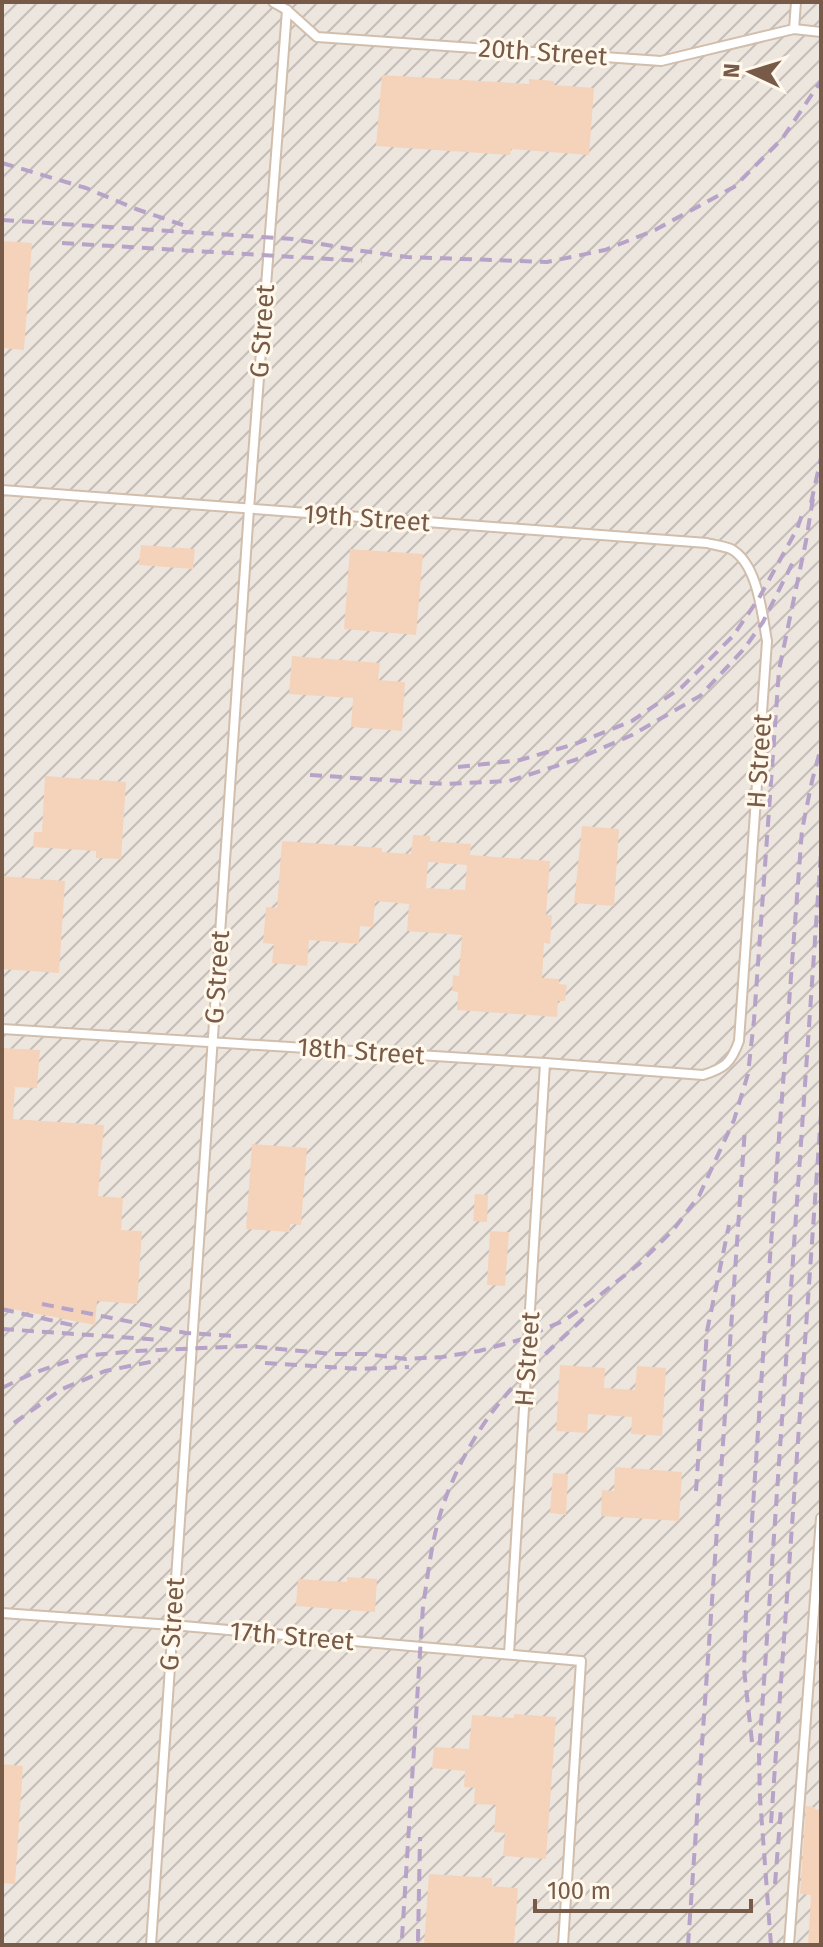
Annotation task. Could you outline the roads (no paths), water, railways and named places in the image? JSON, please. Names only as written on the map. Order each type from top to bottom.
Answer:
[{"type":"lane","name":"20th Street","points":[[273,2],[287,10],[317,37],[661,61],[794,29],[821,32]]},
{"type":"lane","points":[[794,29],[796,2]]},
{"type":"lane","name":"G Street","points":[[151,1945],[249,509],[287,10]]},
{"type":"lane","name":"19th Street","points":[[2,490],[707,543],[732,550]]},
{"type":"lane","name":"H Street","points":[[720,1070],[733,1058],[739,1041],[767,641],[756,583],[746,564],[732,550]]},
{"type":"lane","name":"18th Street","points":[[2,1029],[703,1075],[720,1070]]},
{"type":"lane","name":"H Street","points":[[509,1654],[545,1063]]},
{"type":"lane","points":[[789,1945],[821,1518]]},
{"type":"lane","name":"17th Street","points":[[2,1613],[581,1661],[563,1945]]},
{"type":"railway","points":[[2,220],[293,239],[407,257],[547,262],[605,250],[655,230],[734,187],[782,139],[821,81]]},
{"type":"railway","points":[[2,163],[86,188],[183,225]]},
{"type":"railway","points":[[62,243],[362,261]]},
{"type":"railway","points":[[811,503],[821,458]]},
{"type":"railway","points":[[2,1388],[82,1356],[136,1351],[248,1346],[406,1359],[479,1351],[519,1340],[565,1320],[639,1264],[673,1230],[699,1196],[734,1120],[748,1074],[779,670],[814,492]]},
{"type":"railway","points":[[458,767],[520,760],[575,744],[632,721],[682,687],[733,636],[759,598],[797,529],[804,509]]},
{"type":"railway","points":[[310,775],[446,784],[509,781],[575,760],[632,735],[700,696],[744,649],[763,622],[794,560]]},
{"type":"railway","points":[[752,1742],[744,1669],[766,1311],[802,830],[821,747]]},
{"type":"railway","points":[[771,1945],[759,1754],[821,852]]},
{"type":"railway","points":[[771,1823],[821,1115]]},
{"type":"railway","points":[[688,1945],[745,1128]]},
{"type":"railway","points":[[696,1491],[707,1331],[729,1225]]},
{"type":"railway","points":[[42,1304],[186,1333],[236,1336]]},
{"type":"railway","points":[[2,1309],[76,1326]]},
{"type":"railway","points":[[402,1938],[423,1606],[440,1515],[456,1473],[487,1419],[528,1371],[586,1316]]},
{"type":"railway","points":[[2,1329],[162,1340]]},
{"type":"railway","points":[[14,1423],[62,1389],[105,1371],[160,1360]]},
{"type":"railway","points":[[265,1363],[360,1369],[409,1367]]},
{"type":"railway","points":[[775,1884],[781,1808]]},
{"type":"railway","points":[[418,1941],[420,1837]]}]
